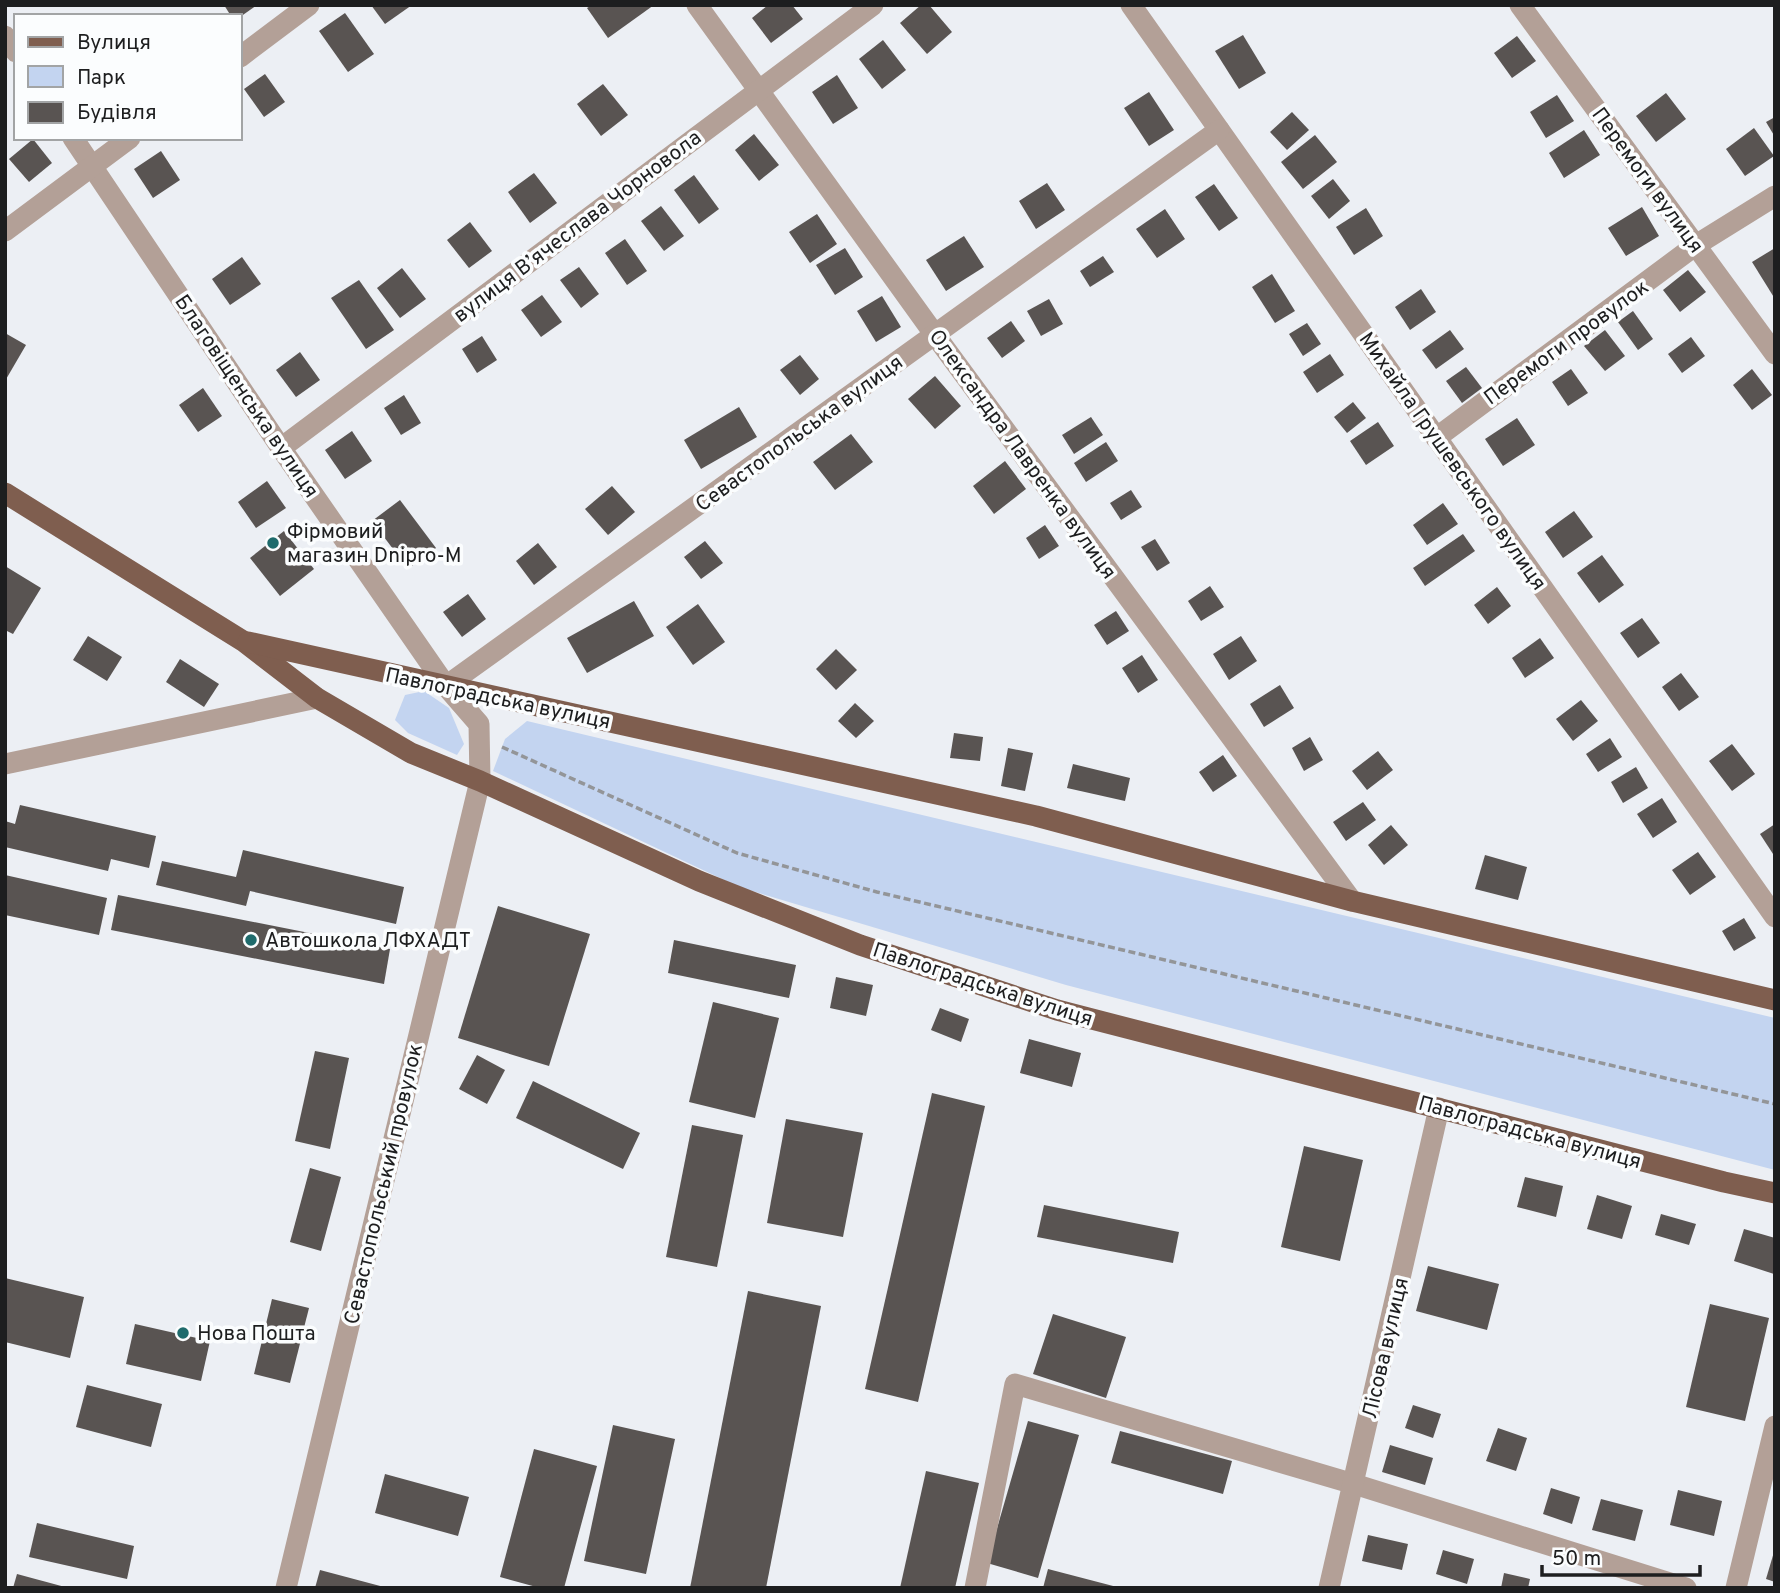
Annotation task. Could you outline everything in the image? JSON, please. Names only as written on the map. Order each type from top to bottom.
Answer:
[{"type":"main road","name":"Павлоградська вулиця","points":[[5,493],[243,641],[317,698],[411,753],[480,781],[699,881],[860,945],[1056,1010],[1775,1193]]},
{"type":"main road","name":"Павлоградська вулиця","points":[[243,641],[1036,816],[1352,901],[1775,1000]]},
{"type":"street","points":[[242,55],[309,5]]},
{"type":"street","name":"Олександра Лавренка вулиця","points":[[697,5],[935,335],[1352,901]]},
{"type":"street","name":"вулиця В’ячеслава Чорновола","points":[[281,448],[873,5]]},
{"type":"street","name":"Михайла Грушевського вулиця","points":[[1131,5],[1775,917]]},
{"type":"street","name":"Перемоги вулиця","points":[[1520,5],[1775,354]]},
{"type":"street","name":"Севастопольська вулиця","points":[[446,687],[1219,130]]},
{"type":"street","name":"Благовіщенська вулиця","points":[[74,140],[281,448],[446,687],[479,724],[480,781]]},
{"type":"street","points":[[5,231],[127,140]]},
{"type":"street","name":"Перемоги провулок","points":[[1436,438],[1696,245],[1775,196]]},
{"type":"street","points":[[5,764],[317,698]]},
{"type":"street","name":"Севастопольський провулок","points":[[286,1588],[480,781]]},
{"type":"street","name":"Лісова вулиця","points":[[1329,1588],[1439,1108]]},
{"type":"street","points":[[975,1588],[1015,1384],[1354,1484],[1686,1588]]},
{"type":"street","points":[[1737,1588],[1775,1426]]},
{"type":"path","points":[[502,747],[737,853],[877,892],[1775,1104]]},
{"type":"green space","points":[[424,691],[449,708],[464,744],[457,755],[408,733],[395,720],[405,695]]},
{"type":"green space","points":[[527,721],[1775,1018],[1775,1170],[1066,985],[739,887],[493,771],[505,739]]},
{"type":"building","points":[[224,5],[257,5],[242,16],[230,14]]},
{"type":"building","points":[[371,5],[412,5],[385,24]]},
{"type":"building","points":[[592,5],[654,5],[608,38],[587,8]]},
{"type":"building","points":[[768,5],[792,5],[803,19],[771,43],[752,18]]},
{"type":"building","points":[[921,5],[929,5],[952,32],[927,54],[900,23]]},
{"type":"building","points":[[345,13],[374,54],[348,72],[319,31]]},
{"type":"building","points":[[1243,35],[1266,73],[1239,89],[1215,51]]},
{"type":"building","points":[[1517,36],[1536,61],[1512,78],[1494,53]]},
{"type":"building","points":[[883,40],[906,70],[882,89],[859,59]]},
{"type":"building","points":[[265,74],[285,102],[264,117],[244,89]]},
{"type":"building","points":[[837,75],[858,108],[833,124],[812,92]]},
{"type":"building","points":[[603,84],[628,115],[601,136],[577,104]]},
{"type":"building","points":[[1149,92],[1174,130],[1149,146],[1124,108]]},
{"type":"building","points":[[1666,93],[1686,119],[1656,142],[1636,116]]},
{"type":"building","points":[[1557,95],[1574,121],[1546,138],[1530,112]]},
{"type":"building","points":[[1292,112],[1309,130],[1287,150],[1270,132]]},
{"type":"building","points":[[1775,117],[1775,137],[1766,122]]},
{"type":"building","points":[[1754,128],[1774,156],[1745,176],[1726,149]]},
{"type":"building","points":[[1584,130],[1600,155],[1564,178],[1549,153]]},
{"type":"building","points":[[754,134],[779,165],[759,181],[735,150]]},
{"type":"building","points":[[1315,135],[1337,162],[1303,189],[1281,162]]},
{"type":"building","points":[[34,140],[52,163],[29,182],[9,159]]},
{"type":"building","points":[[161,151],[180,180],[153,198],[134,169]]},
{"type":"building","points":[[534,173],[557,203],[530,223],[508,192]]},
{"type":"building","points":[[694,175],[719,209],[699,224],[674,190]]},
{"type":"building","points":[[1333,179],[1350,201],[1329,219],[1311,196]]},
{"type":"building","points":[[1047,183],[1065,210],[1036,229],[1019,201]]},
{"type":"building","points":[[1214,184],[1238,218],[1219,231],[1195,197]]},
{"type":"building","points":[[661,206],[684,236],[664,251],[641,221]]},
{"type":"building","points":[[1642,207],[1659,236],[1626,256],[1608,228]]},
{"type":"building","points":[[1366,208],[1383,236],[1354,255],[1336,227]]},
{"type":"building","points":[[1165,209],[1185,239],[1157,258],[1136,229]]},
{"type":"building","points":[[817,214],[837,244],[810,263],[789,232]]},
{"type":"building","points":[[470,222],[492,251],[469,268],[447,240]]},
{"type":"building","points":[[964,236],[984,267],[946,291],[926,260]]},
{"type":"building","points":[[625,239],[647,271],[627,285],[605,253]]},
{"type":"building","points":[[845,248],[863,277],[835,295],[816,265]]},
{"type":"building","points":[[1775,248],[1775,299],[1752,262]]},
{"type":"building","points":[[1103,256],[1114,272],[1090,287],[1080,271]]},
{"type":"building","points":[[242,257],[261,284],[230,305],[212,279]]},
{"type":"building","points":[[579,267],[599,294],[581,308],[560,280]]},
{"type":"building","points":[[402,268],[426,299],[400,318],[377,288]]},
{"type":"building","points":[[1688,270],[1706,292],[1680,312],[1663,290]]},
{"type":"building","points":[[1272,274],[1295,311],[1275,323],[1252,287]]},
{"type":"building","points":[[359,280],[394,330],[366,349],[331,298]]},
{"type":"building","points":[[1421,289],[1436,312],[1410,330],[1395,307]]},
{"type":"building","points":[[542,295],[562,322],[541,337],[521,310]]},
{"type":"building","points":[[882,296],[901,327],[876,342],[857,311]]},
{"type":"building","points":[[1049,299],[1063,324],[1041,336],[1027,311]]},
{"type":"building","points":[[1633,311],[1653,339],[1638,350],[1618,322]]},
{"type":"building","points":[[1011,321],[1025,341],[1002,358],[987,338]]},
{"type":"building","points":[[1307,323],[1321,344],[1303,356],[1289,334]]},
{"type":"building","points":[[1450,330],[1464,349],[1436,369],[1422,350]]},
{"type":"building","points":[[1605,330],[1625,356],[1605,371],[1584,346]]},
{"type":"building","points":[[5,333],[26,345],[5,381]]},
{"type":"building","points":[[482,336],[497,360],[477,373],[462,349]]},
{"type":"building","points":[[1691,337],[1705,356],[1682,373],[1668,354]]},
{"type":"building","points":[[300,352],[320,380],[296,397],[276,370]]},
{"type":"building","points":[[1330,354],[1344,375],[1317,393],[1303,372]]},
{"type":"building","points":[[800,355],[819,379],[800,395],[780,370]]},
{"type":"building","points":[[1466,367],[1482,388],[1462,403],[1446,381]]},
{"type":"building","points":[[1571,369],[1588,393],[1568,406],[1552,382]]},
{"type":"building","points":[[1752,369],[1772,395],[1752,410],[1733,385]]},
{"type":"building","points":[[935,376],[961,406],[935,429],[908,399]]},
{"type":"building","points":[[203,388],[222,416],[198,432],[179,405]]},
{"type":"building","points":[[404,395],[421,423],[401,435],[384,408]]},
{"type":"building","points":[[1353,402],[1366,418],[1347,433],[1334,417]]},
{"type":"building","points":[[739,407],[757,437],[701,469],[684,440]]},
{"type":"building","points":[[1091,417],[1103,435],[1074,454],[1062,435]]},
{"type":"building","points":[[1517,418],[1535,445],[1503,466],[1485,439]]},
{"type":"building","points":[[1378,422],[1394,446],[1366,465],[1350,441]]},
{"type":"building","points":[[352,431],[372,461],[345,479],[325,450]]},
{"type":"building","points":[[851,434],[873,462],[835,490],[813,462]]},
{"type":"building","points":[[1106,442],[1118,461],[1086,482],[1074,463]]},
{"type":"building","points":[[1005,461],[1026,489],[994,514],[973,486]]},
{"type":"building","points":[[267,481],[286,508],[256,528],[238,502]]},
{"type":"building","points":[[612,486],[635,512],[608,535],[585,509]]},
{"type":"building","points":[[1131,490],[1142,507],[1121,520],[1110,503]]},
{"type":"building","points":[[400,500],[436,548],[408,569],[372,521]]},
{"type":"building","points":[[1443,503],[1458,524],[1427,545],[1413,525]]},
{"type":"building","points":[[1574,511],[1593,537],[1563,558],[1545,532]]},
{"type":"building","points":[[1045,525],[1059,546],[1039,559],[1026,538]]},
{"type":"building","points":[[284,531],[314,569],[280,596],[250,558]]},
{"type":"building","points":[[1463,534],[1475,551],[1425,586],[1413,568]]},
{"type":"building","points":[[1155,539],[1170,563],[1157,571],[1141,547]]},
{"type":"building","points":[[705,541],[723,563],[701,579],[684,557]]},
{"type":"building","points":[[538,543],[557,567],[534,585],[516,561]]},
{"type":"building","points":[[1602,555],[1624,585],[1599,603],[1577,573]]},
{"type":"building","points":[[5,566],[41,588],[13,634],[5,630]]},
{"type":"building","points":[[1210,586],[1224,607],[1201,621],[1188,601]]},
{"type":"building","points":[[1497,587],[1511,606],[1488,624],[1474,605]]},
{"type":"building","points":[[468,594],[486,619],[462,637],[443,612]]},
{"type":"building","points":[[634,601],[654,636],[587,673],[567,638]]},
{"type":"building","points":[[698,604],[725,642],[693,665],[666,627]]},
{"type":"building","points":[[1116,611],[1129,631],[1107,645],[1094,625]]},
{"type":"building","points":[[1642,618],[1660,643],[1638,658],[1620,633]]},
{"type":"building","points":[[88,636],[122,657],[107,681],[73,660]]},
{"type":"building","points":[[1241,636],[1257,661],[1229,680],[1213,654]]},
{"type":"building","points":[[1540,638],[1554,658],[1525,678],[1512,658]]},
{"type":"building","points":[[836,649],[857,670],[836,690],[816,669]]},
{"type":"building","points":[[1142,655],[1158,680],[1138,693],[1122,668]]},
{"type":"building","points":[[180,659],[219,684],[204,707],[166,682]]},
{"type":"building","points":[[1681,673],[1699,697],[1679,711],[1662,687]]},
{"type":"building","points":[[1280,685],[1294,708],[1264,727],[1250,704]]},
{"type":"building","points":[[1581,700],[1598,721],[1573,741],[1556,719]]},
{"type":"building","points":[[855,703],[874,721],[856,738],[838,721]]},
{"type":"building","points":[[954,733],[983,737],[980,761],[950,758]]},
{"type":"building","points":[[1310,737],[1323,760],[1304,771],[1292,748]]},
{"type":"building","points":[[1610,738],[1622,757],[1598,772],[1586,754]]},
{"type":"building","points":[[1732,744],[1755,774],[1732,791],[1709,761]]},
{"type":"building","points":[[1008,748],[1033,753],[1025,791],[1001,786]]},
{"type":"building","points":[[1378,751],[1393,770],[1367,790],[1352,771]]},
{"type":"building","points":[[1223,755],[1237,776],[1213,792],[1199,772]]},
{"type":"building","points":[[1073,764],[1130,778],[1125,801],[1067,788]]},
{"type":"building","points":[[1636,767],[1648,788],[1623,803],[1611,782]]},
{"type":"building","points":[[1662,798],[1677,822],[1653,838],[1637,814]]},
{"type":"building","points":[[1363,802],[1376,820],[1346,841],[1333,822]]},
{"type":"building","points":[[20,805],[156,836],[149,868],[111,859],[108,871],[5,847],[5,821],[15,824]]},
{"type":"building","points":[[1775,824],[1775,857],[1760,834]]},
{"type":"building","points":[[1391,825],[1408,845],[1384,865],[1368,845]]},
{"type":"building","points":[[243,850],[404,887],[396,924],[250,891],[246,906],[156,885],[162,861],[236,877]]},
{"type":"building","points":[[1698,852],[1716,877],[1690,895],[1672,870]]},
{"type":"building","points":[[1485,855],[1527,867],[1518,900],[1475,889]]},
{"type":"building","points":[[5,875],[107,898],[99,935],[5,915]]},
{"type":"building","name":"Автошкола ЛФХАДТ","points":[[118,895],[390,949],[384,984],[111,930]]},
{"type":"building","points":[[498,906],[590,934],[549,1066],[458,1038]]},
{"type":"building","points":[[1744,918],[1756,938],[1734,951],[1722,931]]},
{"type":"building","points":[[674,940],[796,965],[789,998],[668,973]]},
{"type":"building","points":[[836,977],[873,985],[866,1016],[830,1008]]},
{"type":"building","points":[[713,1002],[779,1018],[755,1118],[689,1102]]},
{"type":"building","points":[[940,1008],[969,1019],[961,1042],[931,1030]]},
{"type":"building","points":[[1029,1039],[1081,1053],[1072,1087],[1020,1073]]},
{"type":"building","points":[[315,1051],[349,1058],[330,1149],[295,1141]]},
{"type":"building","points":[[477,1055],[505,1070],[487,1104],[459,1089]]},
{"type":"building","points":[[533,1081],[640,1133],[623,1169],[516,1118]]},
{"type":"building","points":[[932,1093],[985,1106],[918,1402],[865,1389]]},
{"type":"building","points":[[786,1119],[863,1133],[843,1237],[767,1223]]},
{"type":"building","points":[[692,1125],[743,1135],[717,1267],[666,1257]]},
{"type":"building","points":[[1304,1146],[1363,1160],[1340,1261],[1281,1247]]},
{"type":"building","points":[[310,1168],[341,1177],[321,1251],[290,1242]]},
{"type":"building","points":[[1525,1177],[1563,1186],[1556,1217],[1517,1207]]},
{"type":"building","points":[[1597,1195],[1632,1206],[1622,1239],[1587,1229]]},
{"type":"building","points":[[1044,1205],[1179,1232],[1173,1263],[1037,1237]]},
{"type":"building","points":[[1661,1214],[1696,1224],[1689,1245],[1655,1235]]},
{"type":"building","points":[[1744,1229],[1775,1238],[1774,1274],[1734,1261]]},
{"type":"building","points":[[1428,1266],[1499,1284],[1487,1330],[1416,1311]]},
{"type":"building","points":[[5,1278],[84,1297],[70,1358],[5,1342]]},
{"type":"building","points":[[748,1291],[821,1306],[766,1588],[690,1588]]},
{"type":"building","points":[[272,1299],[309,1308],[290,1383],[254,1374]]},
{"type":"building","points":[[1710,1304],[1769,1318],[1745,1421],[1686,1407]]},
{"type":"building","points":[[1053,1314],[1126,1337],[1106,1398],[1033,1374]]},
{"type":"building","points":[[135,1324],[210,1341],[201,1381],[126,1364]]},
{"type":"building","points":[[87,1385],[162,1404],[151,1447],[76,1427]]},
{"type":"building","points":[[1413,1405],[1441,1414],[1433,1438],[1405,1428]]},
{"type":"building","points":[[1028,1421],[1079,1435],[1038,1578],[987,1563]]},
{"type":"building","points":[[613,1425],[675,1439],[646,1574],[584,1561]]},
{"type":"building","points":[[1498,1428],[1527,1438],[1516,1471],[1486,1461]]},
{"type":"building","points":[[1120,1431],[1232,1461],[1223,1494],[1111,1463]]},
{"type":"building","points":[[1390,1445],[1433,1458],[1425,1485],[1382,1472]]},
{"type":"building","points":[[534,1449],[597,1466],[564,1588],[540,1588],[500,1577]]},
{"type":"building","points":[[926,1471],[979,1483],[955,1588],[900,1588]]},
{"type":"building","points":[[385,1474],[469,1497],[458,1536],[375,1513]]},
{"type":"building","points":[[1551,1488],[1580,1497],[1572,1524],[1543,1514]]},
{"type":"building","points":[[1678,1490],[1722,1501],[1714,1536],[1670,1525]]},
{"type":"building","points":[[1601,1499],[1643,1510],[1635,1541],[1592,1530]]},
{"type":"building","points":[[37,1523],[134,1546],[127,1579],[29,1557]]},
{"type":"building","points":[[1368,1535],[1408,1544],[1402,1570],[1362,1561]]},
{"type":"building","points":[[1443,1550],[1474,1559],[1467,1584],[1436,1574]]},
{"type":"building","points":[[1775,1552],[1775,1582],[1766,1579]]},
{"type":"building","points":[[1048,1569],[1117,1587],[1117,1588],[1043,1588]]},
{"type":"building","points":[[320,1570],[384,1587],[384,1588],[315,1588]]},
{"type":"building","points":[[1504,1573],[1530,1579],[1528,1588],[1501,1588]]},
{"type":"building","points":[[17,1574],[65,1587],[65,1588],[13,1588]]},
{"type":"place","name":"Фірмовий магазин Dnipro-M","points":[[273,543]]},
{"type":"place","name":"Автошкола ЛФХАДТ","points":[[251,940]]},
{"type":"place","name":"Нова Пошта","points":[[183,1333]]}]
